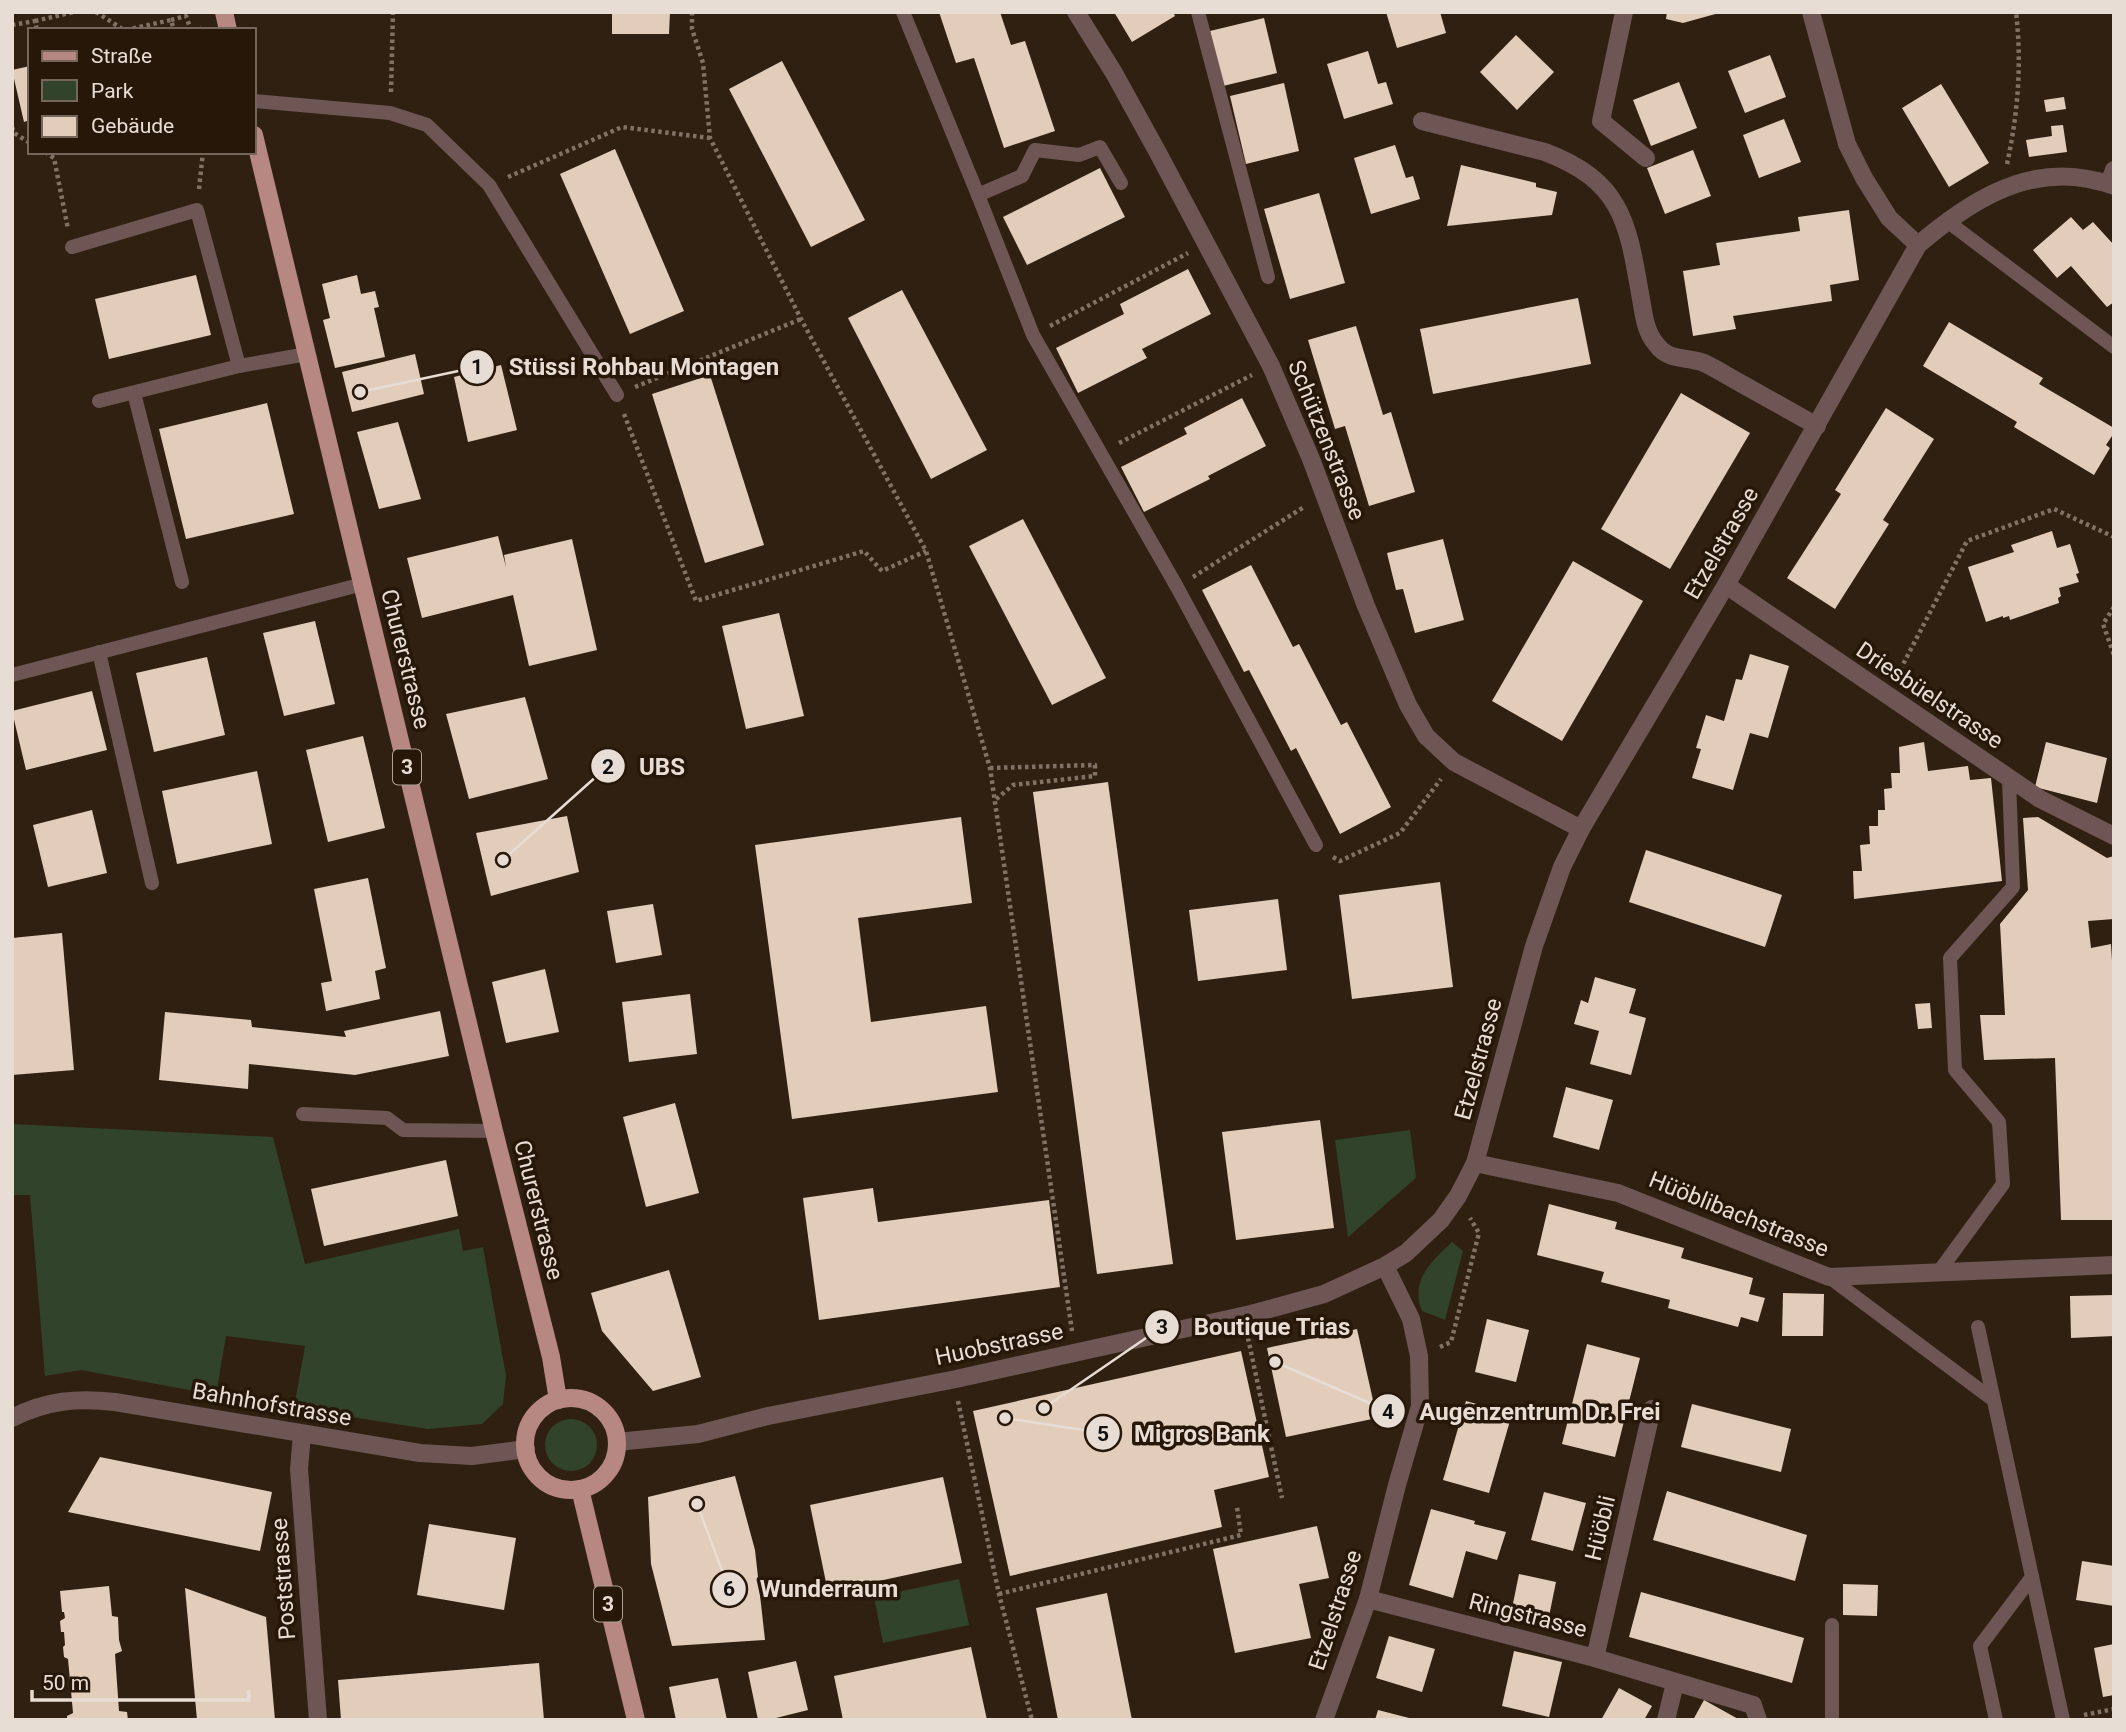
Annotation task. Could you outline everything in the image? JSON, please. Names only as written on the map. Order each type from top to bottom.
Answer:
[{"type":"main road","name":"Churerstrasse","points":[[256,143],[551,1357],[558,1400]]},
{"type":"main road","points":[[579,1398],[598,1406],[612,1422],[617,1442],[615,1458],[608,1472],[595,1483],[580,1489],[564,1489],[548,1484],[530,1465],[525,1440],[530,1423],[542,1408],[558,1400],[579,1398]]},
{"type":"main road","name":"3","points":[[580,1489],[636,1720]]},
{"type":"street","name":"Schützenstrasse","points":[[1076,12],[1126,95],[1271,366],[1366,606],[1408,705],[1426,736],[1454,762],[1581,829]]},
{"type":"street","points":[[1624,12],[1601,121],[1646,159]]},
{"type":"street","points":[[1811,12],[1847,144],[1889,218],[1918,245]]},
{"type":"street","points":[[1422,121],[1545,152],[1582,170],[1611,198],[1630,233],[1646,325],[1661,351],[1669,357],[1703,363],[1817,425]]},
{"type":"street","name":"Etzelstrasse","points":[[1324,1720],[1368,1599],[1420,1406],[1419,1356],[1411,1318],[1385,1266],[1406,1253],[1441,1220],[1458,1196],[1475,1163],[1534,946],[1562,867],[1581,829],[1726,585],[1918,245],[1947,221],[2001,189],[2051,177],[2112,180]]},
{"type":"street","name":"Driesbüelstrasse","points":[[1726,585],[2009,779],[2040,799],[2114,836]]},
{"type":"street","name":"Hüöblibachstrasse","points":[[1475,1163],[1618,1192],[1829,1277],[2114,1265]]},
{"type":"street","name":"Huobstrasse","points":[[617,1442],[698,1434],[793,1411],[956,1379],[1251,1314],[1324,1294],[1385,1266]]},
{"type":"street","name":"Bahnhofstrasse","points":[[12,1418],[50,1402],[81,1399],[115,1402],[420,1454],[457,1457],[526,1449]]},
{"type":"street","name":"Hüöbli","points":[[1595,1658],[1653,1409]]},
{"type":"street","name":"Poststrasse","points":[[302,1434],[299,1469],[318,1720]]},
{"type":"street","name":"Ringstrasse","points":[[1368,1599],[1595,1658],[1753,1705],[1758,1720]]},
{"type":"street","points":[[1666,1720],[1675,1683]]},
{"type":"lane","points":[[904,12],[1033,335],[1177,587],[1316,845]]},
{"type":"lane","points":[[1198,12],[1268,277]]},
{"type":"lane","points":[[256,101],[390,113],[427,125],[489,185],[617,395]]},
{"type":"lane","points":[[978,195],[1022,176],[1035,150],[1079,155],[1100,146],[1121,183]]},
{"type":"lane","points":[[72,247],[197,210],[239,366]]},
{"type":"lane","points":[[1947,221],[2114,348]]},
{"type":"lane","points":[[99,401],[239,366],[307,354]]},
{"type":"lane","points":[[134,393],[182,582]]},
{"type":"lane","points":[[12,675],[363,584]]},
{"type":"lane","points":[[99,652],[152,883]]},
{"type":"lane","points":[[1938,1273],[2003,1184],[1999,1122],[1955,1070],[1950,958],[2013,887],[2009,779]]},
{"type":"lane","points":[[303,1114],[387,1118],[403,1130],[494,1131]]},
{"type":"lane","points":[[1829,1277],[1992,1399]]},
{"type":"lane","points":[[1978,1327],[2063,1719]]},
{"type":"lane","points":[[1996,1720],[1980,1646],[2032,1577]]},
{"type":"lane","points":[[1832,1626],[1832,1720]]},
{"type":"path","points":[[12,25],[74,12]]},
{"type":"path","points":[[96,12],[122,28]]},
{"type":"path","points":[[390,113],[393,12]]},
{"type":"path","points":[[692,12],[692,29],[703,63],[710,138],[802,319],[926,551],[990,768],[1073,1336]]},
{"type":"path","points":[[2001,189],[2013,135],[2021,54],[2016,12]]},
{"type":"path","points":[[134,28],[186,16],[191,28]]},
{"type":"path","points":[[35,20],[37,28]]},
{"type":"path","points":[[171,20],[173,28]]},
{"type":"path","points":[[12,127],[14,133],[28,142]]},
{"type":"path","points":[[489,185],[622,127],[710,138]]},
{"type":"path","points":[[48,154],[54,158],[72,247]]},
{"type":"path","points":[[197,210],[203,154]]},
{"type":"path","points":[[1033,335],[1207,243]]},
{"type":"path","points":[[802,319],[617,395],[696,601],[864,551],[882,571],[926,551]]},
{"type":"path","points":[[1100,453],[1271,366]]},
{"type":"path","points":[[1177,587],[1324,495]]},
{"type":"path","points":[[1887,695],[1967,541],[2054,509],[2114,537]]},
{"type":"path","points":[[2114,607],[2103,624],[2114,656]]},
{"type":"path","points":[[1316,845],[1340,861],[1400,833],[1454,762]]},
{"type":"path","points":[[990,768],[1095,765],[1095,776],[1013,785],[994,802]]},
{"type":"path","points":[[1451,1342],[1479,1233]]},
{"type":"path","points":[[1236,1341],[1248,1338],[1282,1498]]},
{"type":"path","points":[[956,1379],[958,1402],[999,1594],[1032,1720]]},
{"type":"path","points":[[999,1594],[1241,1535],[1237,1507]]},
{"type":"path","points":[[2063,1719],[2114,1709]]},
{"type":"green space","points":[[12,1124],[273,1137],[305,1264],[459,1229],[463,1251],[483,1247],[506,1376],[503,1404],[482,1424],[428,1429],[294,1408],[305,1346],[226,1336],[216,1395],[81,1370],[45,1376],[30,1195],[12,1195]]},
{"type":"green space","points":[[1410,1130],[1416,1178],[1348,1237],[1335,1140]]},
{"type":"green space","points":[[1452,1242],[1463,1251],[1445,1320],[1422,1311],[1419,1290],[1430,1264]]},
{"type":"green space","points":[[571,1419],[581,1421],[589,1427],[595,1435],[595,1455],[589,1463],[581,1469],[571,1471],[561,1469],[553,1463],[547,1455],[545,1445],[547,1435],[553,1427],[561,1421]]},
{"type":"green space","points":[[959,1579],[969,1625],[883,1643],[874,1597]]},
{"type":"building","points":[[612,12],[670,12],[669,34],[612,34]]},
{"type":"building","points":[[939,12],[1000,12],[1011,45],[1025,41],[1055,131],[1004,148],[974,58],[956,63]]},
{"type":"building","points":[[1114,12],[1173,12],[1175,16],[1132,42]]},
{"type":"building","points":[[1386,12],[1440,12],[1446,33],[1397,48]]},
{"type":"building","points":[[1667,12],[1719,13],[1683,23],[1666,19]]},
{"type":"building","points":[[1264,18],[1277,73],[1223,86],[1210,31]]},
{"type":"building","points":[[1516,35],[1554,72],[1517,110],[1480,72]]},
{"type":"building","points":[[1368,51],[1378,84],[1386,82],[1393,104],[1344,119],[1327,64]]},
{"type":"building","points":[[1770,55],[1786,97],[1745,113],[1728,71]]},
{"type":"building","points":[[782,61],[865,220],[811,247],[729,89]]},
{"type":"building","points":[[28,66],[28,121],[24,122],[12,70]]},
{"type":"building","points":[[1679,82],[1697,128],[1651,146],[1633,100]]},
{"type":"building","points":[[1284,83],[1299,151],[1246,164],[1230,96]]},
{"type":"building","points":[[1941,84],[1989,163],[1949,187],[1902,108]]},
{"type":"building","points":[[2064,97],[2066,109],[2046,112],[2044,100]]},
{"type":"building","points":[[1784,119],[1801,162],[1759,178],[1743,135]]},
{"type":"building","points":[[2063,125],[2067,152],[2029,157],[2026,140],[2052,136],[2051,126]]},
{"type":"building","points":[[1395,145],[1406,178],[1413,176],[1420,199],[1371,214],[1354,158]]},
{"type":"building","points":[[615,149],[684,311],[630,334],[560,174]]},
{"type":"building","points":[[1693,150],[1711,196],[1665,214],[1647,168]]},
{"type":"building","points":[[1461,165],[1536,183],[1536,187],[1557,192],[1552,215],[1447,226]]},
{"type":"building","points":[[1100,168],[1125,217],[1027,265],[1003,217]]},
{"type":"building","points":[[1319,193],[1345,283],[1290,299],[1264,209]]},
{"type":"building","points":[[1849,210],[1859,280],[1830,285],[1832,301],[1733,316],[1736,329],[1693,336],[1683,271],[1720,265],[1716,243],[1800,231],[1798,217]]},
{"type":"building","points":[[2071,217],[2083,230],[2093,222],[2114,245],[2114,302],[2107,307],[2071,266],[2057,278],[2033,250]]},
{"type":"building","points":[[1188,269],[1211,314],[1142,349],[1147,358],[1078,393],[1056,348],[1124,314],[1120,304]]},
{"type":"building","points":[[196,275],[211,335],[109,359],[95,299]]},
{"type":"building","points":[[357,275],[361,294],[375,291],[379,307],[374,308],[385,357],[335,368],[323,320],[330,318],[322,284]]},
{"type":"building","points":[[902,290],[987,450],[931,479],[848,318]]},
{"type":"building","points":[[1578,298],[1591,364],[1433,394],[1420,329]]},
{"type":"building","points":[[1949,322],[2043,378],[2039,384],[2114,428],[2114,433],[2106,445],[2110,448],[2094,475],[2014,427],[2017,422],[1923,366]]},
{"type":"building","points":[[1356,326],[1383,415],[1391,412],[1415,492],[1369,506],[1345,426],[1335,429],[1308,340]]},
{"type":"building","points":[[415,354],[424,394],[352,412],[342,372]]},
{"type":"building","points":[[501,365],[517,430],[468,442],[454,377]]},
{"type":"building","points":[[710,375],[764,545],[705,563],[652,394]]},
{"type":"building","points":[[1681,393],[1750,433],[1670,569],[1601,529]]},
{"type":"building","points":[[1242,398],[1266,446],[1208,476],[1210,479],[1144,512],[1121,467],[1187,434],[1184,428]]},
{"type":"building","points":[[267,403],[294,514],[186,539],[159,429]]},
{"type":"building","points":[[1886,408],[1934,439],[1883,520],[1889,524],[1835,609],[1787,578],[1841,494],[1835,490]]},
{"type":"building","points":[[398,422],[421,499],[379,509],[357,432]]},
{"type":"building","points":[[1023,519],[1106,678],[1052,705],[969,546]]},
{"type":"building","points":[[2052,531],[2057,548],[2070,544],[2079,582],[2059,588],[2059,603],[2010,620],[2009,616],[2003,616],[1986,622],[1968,567],[2014,552],[2011,545]]},
{"type":"building","points":[[498,536],[506,567],[504,555],[572,539],[597,650],[529,666],[513,595],[422,618],[407,558]]},
{"type":"building","points":[[1443,539],[1464,620],[1415,633],[1403,589],[1396,590],[1387,553]]},
{"type":"building","points":[[1573,561],[1643,601],[1562,741],[1492,701]]},
{"type":"building","points":[[1251,565],[1293,647],[1299,644],[1341,725],[1347,722],[1391,807],[1340,834],[1296,748],[1291,751],[1249,670],[1244,672],[1202,590]]},
{"type":"building","points":[[779,613],[804,716],[746,729],[722,626]]},
{"type":"building","points":[[315,621],[335,704],[284,716],[263,633]]},
{"type":"building","points":[[1750,654],[1789,666],[1768,738],[1750,733],[1733,790],[1692,778],[1701,749],[1696,748],[1706,715],[1724,721],[1736,679],[1742,680]]},
{"type":"building","points":[[207,657],[225,735],[154,752],[136,673]]},
{"type":"building","points":[[92,691],[107,750],[26,770],[12,711]]},
{"type":"building","points":[[525,697],[548,779],[469,799],[446,714]]},
{"type":"building","points":[[363,736],[385,828],[328,842],[306,750]]},
{"type":"building","points":[[1924,742],[1928,771],[1968,766],[1970,780],[1991,778],[2002,881],[1854,899],[1853,871],[1862,871],[1860,845],[1870,844],[1869,826],[1878,826],[1878,810],[1885,810],[1884,789],[1892,788],[1891,773],[1900,773],[1899,747]]},
{"type":"building","points":[[2046,742],[2107,758],[2097,803],[2035,787]]},
{"type":"building","points":[[257,771],[272,844],[177,864],[162,791]]},
{"type":"building","points":[[1108,782],[1173,1264],[1097,1274],[1033,792]]},
{"type":"building","points":[[92,810],[107,873],[48,887],[33,825]]},
{"type":"building","points":[[567,816],[579,872],[491,896],[476,833]]},
{"type":"building","points":[[961,817],[972,903],[858,918],[871,1022],[986,1006],[998,1092],[792,1119],[755,845]]},
{"type":"building","points":[[2038,817],[2107,858],[2114,856],[2114,919],[2088,921],[2091,948],[2111,944],[2114,994],[2114,1220],[2061,1220],[2055,1058],[1984,1060],[1980,1015],[2005,1015],[2000,924],[2028,890],[2023,818]]},
{"type":"building","points":[[1646,850],[1782,895],[1765,947],[1629,902]]},
{"type":"building","points":[[368,878],[386,968],[375,971],[380,999],[326,1011],[321,983],[332,981],[314,889]]},
{"type":"building","points":[[1440,882],[1453,987],[1352,999],[1339,895]]},
{"type":"building","points":[[1278,899],[1287,970],[1198,981],[1189,910]]},
{"type":"building","points":[[653,904],[662,955],[616,963],[607,911]]},
{"type":"building","points":[[62,933],[74,1070],[12,1075],[12,938]]},
{"type":"building","points":[[545,969],[559,1032],[506,1043],[492,982]]},
{"type":"building","points":[[1595,977],[1636,989],[1629,1013],[1646,1018],[1631,1075],[1590,1064],[1599,1031],[1574,1024],[1581,1000],[1588,1003]]},
{"type":"building","points":[[690,994],[697,1054],[629,1062],[622,1002]]},
{"type":"building","points":[[1930,1003],[1932,1028],[1918,1029],[1915,1004]]},
{"type":"building","points":[[440,1011],[449,1056],[355,1075],[249,1064],[248,1089],[159,1080],[165,1012],[251,1020],[252,1027],[346,1037],[344,1031]]},
{"type":"building","points":[[1566,1087],[1613,1100],[1599,1150],[1553,1137]]},
{"type":"building","points":[[675,1103],[699,1193],[646,1207],[623,1117]]},
{"type":"building","points":[[1320,1120],[1334,1228],[1236,1240],[1222,1132]]},
{"type":"building","points":[[446,1160],[458,1216],[324,1246],[311,1189]]},
{"type":"building","points":[[873,1188],[878,1222],[1049,1200],[1060,1287],[819,1320],[803,1198]]},
{"type":"building","points":[[1549,1204],[1617,1222],[1615,1229],[1684,1248],[1681,1258],[1753,1278],[1749,1294],[1765,1298],[1758,1322],[1741,1317],[1738,1327],[1668,1308],[1670,1300],[1601,1282],[1604,1272],[1537,1255]]},
{"type":"building","points":[[669,1270],[701,1377],[653,1391],[602,1331],[591,1293]]},
{"type":"building","points":[[1783,1293],[1824,1294],[1823,1336],[1782,1336]]},
{"type":"building","points":[[2114,1295],[2114,1336],[2071,1338],[2070,1296]]},
{"type":"building","points":[[1487,1319],[1529,1330],[1516,1382],[1475,1372]]},
{"type":"building","points":[[1357,1329],[1377,1418],[1286,1437],[1267,1348]]},
{"type":"building","points":[[1587,1344],[1640,1358],[1615,1457],[1562,1444]]},
{"type":"building","points":[[1241,1351],[1269,1477],[1214,1490],[1222,1527],[1010,1576],[973,1411]]},
{"type":"building","points":[[1466,1401],[1512,1414],[1489,1493],[1443,1480]]},
{"type":"building","points":[[1692,1404],[1791,1429],[1781,1472],[1681,1447]]},
{"type":"building","points":[[100,1457],[272,1492],[260,1551],[68,1512]]},
{"type":"building","points":[[735,1476],[755,1550],[765,1640],[672,1646],[651,1564],[648,1497]]},
{"type":"building","points":[[943,1477],[962,1563],[828,1592],[810,1505]]},
{"type":"building","points":[[1667,1491],[1807,1535],[1795,1581],[1653,1540]]},
{"type":"building","points":[[1544,1492],[1586,1503],[1573,1551],[1531,1540]]},
{"type":"building","points":[[1431,1509],[1506,1532],[1497,1560],[1466,1551],[1453,1598],[1409,1585]]},
{"type":"building","points":[[429,1524],[516,1538],[504,1610],[417,1595]]},
{"type":"building","points":[[1317,1526],[1329,1578],[1299,1584],[1311,1638],[1235,1653],[1213,1549]]},
{"type":"building","points":[[2082,1561],[2114,1566],[2114,1606],[2076,1600]]},
{"type":"building","points":[[1519,1574],[1556,1582],[1547,1626],[1510,1618]]},
{"type":"building","points":[[1843,1584],[1878,1585],[1877,1616],[1843,1615]]},
{"type":"building","points":[[109,1586],[112,1616],[118,1617],[122,1651],[115,1654],[119,1711],[127,1712],[128,1720],[67,1720],[67,1716],[73,1713],[68,1659],[64,1657],[64,1632],[61,1632],[60,1621],[65,1618],[60,1591]]},
{"type":"building","points":[[185,1588],[266,1617],[275,1720],[197,1720]]},
{"type":"building","points":[[1641,1592],[1804,1638],[1792,1683],[1629,1637]]},
{"type":"building","points":[[1107,1593],[1132,1720],[1058,1720],[1036,1608]]},
{"type":"building","points":[[1389,1636],[1435,1649],[1422,1692],[1376,1678]]},
{"type":"building","points":[[2114,1644],[2114,1695],[2103,1697],[2094,1648]]},
{"type":"building","points":[[971,1647],[987,1720],[843,1720],[834,1676]]},
{"type":"building","points":[[1514,1651],[1562,1662],[1549,1717],[1502,1706]]},
{"type":"building","points":[[796,1661],[808,1710],[758,1720],[748,1672]]},
{"type":"building","points":[[539,1663],[544,1720],[341,1720],[338,1680]]},
{"type":"building","points":[[718,1678],[727,1720],[676,1720],[669,1687]]},
{"type":"building","points":[[1619,1688],[1652,1706],[1644,1720],[1601,1720]]},
{"type":"building","points":[[1704,1700],[1740,1720],[1693,1720]]},
{"type":"building","points":[[1378,1710],[1413,1719],[1413,1720],[1375,1720]]},
{"type":"place","name":"Stüssi Rohbau Montagen","points":[[360,392]]},
{"type":"place","name":"UBS","points":[[503,860]]},
{"type":"place","name":"Augenzentrum Dr. Frei","points":[[1275,1362]]},
{"type":"place","name":"Boutique Trias","points":[[1044,1408]]},
{"type":"place","name":"Migros Bank","points":[[1005,1418]]},
{"type":"place","name":"Wunderraum","points":[[697,1504]]}]
